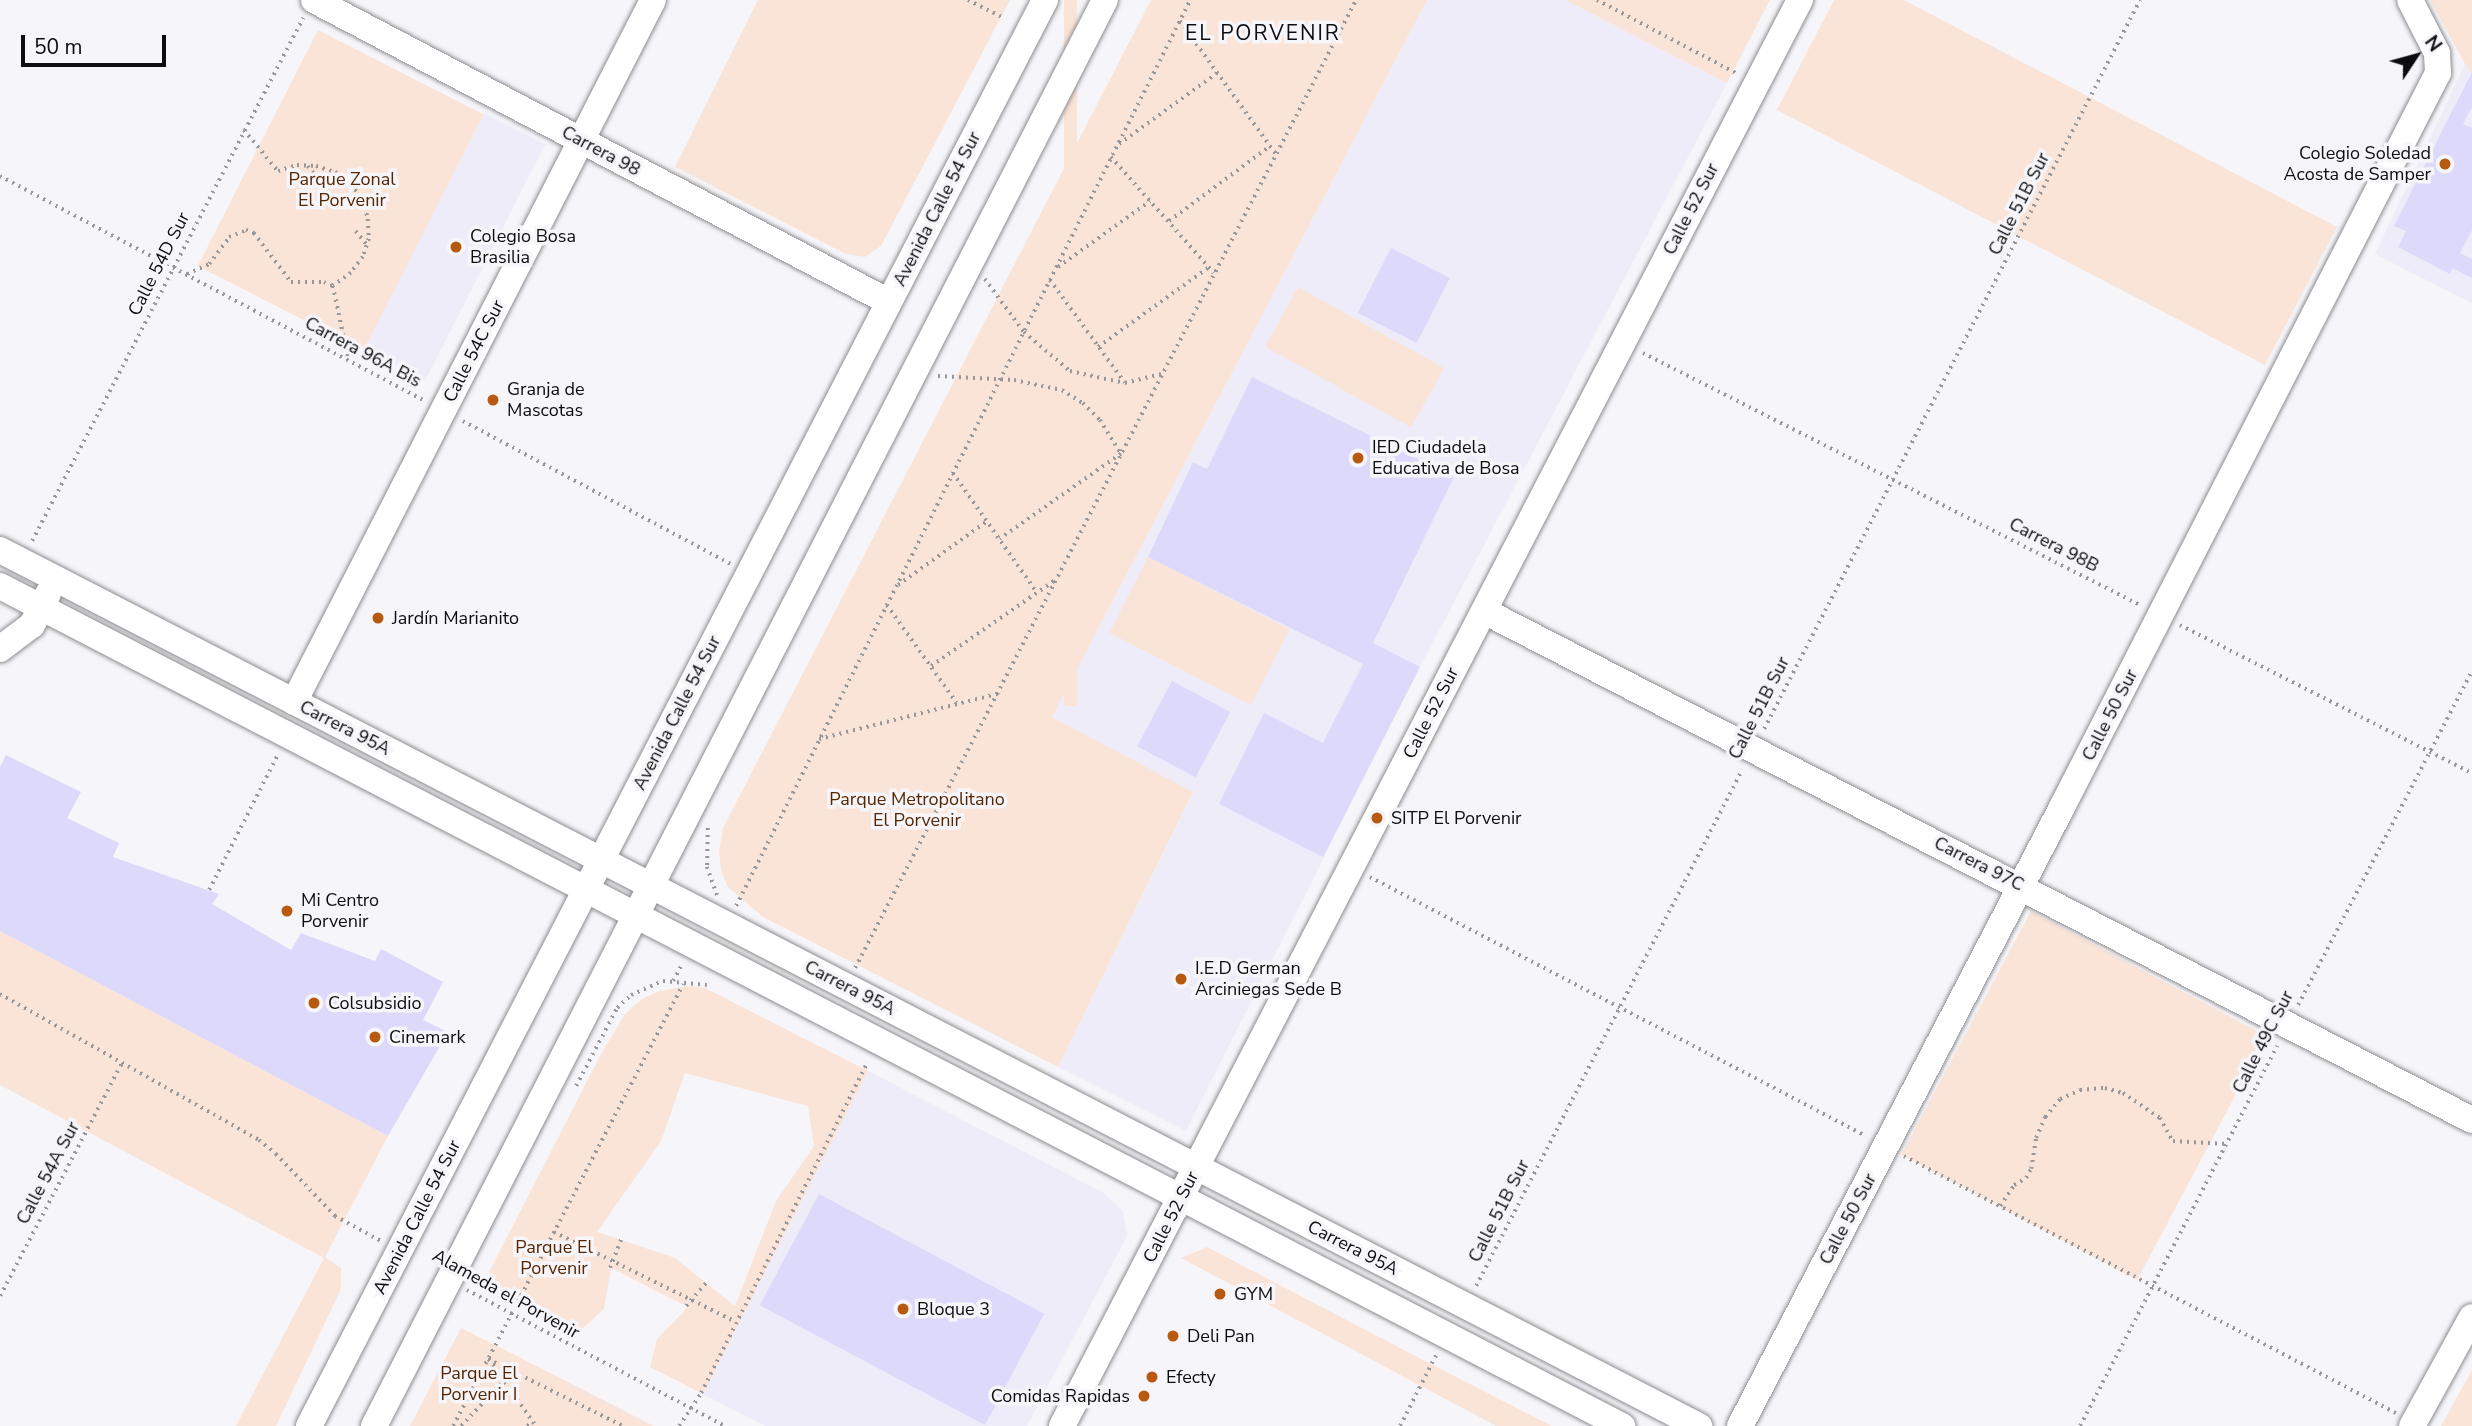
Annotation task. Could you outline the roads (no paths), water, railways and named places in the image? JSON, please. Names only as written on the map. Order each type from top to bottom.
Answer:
[{"type":"street","name":"Calle 54C Sur","points":[[294,702],[653,0]]},
{"type":"street","name":"Avenida Calle 54 Sur","points":[[309,1426],[1045,0]]},
{"type":"street","points":[[374,1426],[460,1289],[636,915],[1105,0]]},
{"type":"street","name":"Calle 52 Sur","points":[[1062,1426],[1800,0]]},
{"type":"street","name":"Calle 50 Sur","points":[[1740,1426],[2022,886],[2438,73],[2437,53],[2410,0]]},
{"type":"street","name":"Carrera 98","points":[[310,6],[581,141],[889,302]]},
{"type":"street","points":[[0,579],[18,551]]},
{"type":"street","name":"Carrera 95A","points":[[18,551],[50,576],[1699,1426]]},
{"type":"street","points":[[0,649],[32,625],[43,608],[50,576]]},
{"type":"street","name":"Carrera 95A","points":[[0,586],[1622,1426]]},
{"type":"street","name":"Carrera 97C","points":[[1484,611],[2472,1120]]},
{"type":"street","points":[[2412,1426],[2472,1317]]},
{"type":"place","name":"Colegio Soledad Acosta de Samper","points":[[2445,164]]},
{"type":"place","name":"Colegio Bosa Brasilia","points":[[456,247]]},
{"type":"place","name":"Granja de Mascotas","points":[[493,400]]},
{"type":"place","name":"IED Ciudadela Educativa de Bosa","points":[[1358,458]]},
{"type":"place","name":"Jardín Marianito","points":[[378,618]]},
{"type":"place","name":"SITP El Porvenir","points":[[1377,818]]},
{"type":"place","name":"Mi Centro Porvenir","points":[[287,911]]},
{"type":"place","name":"I.E.D German Arciniegas Sede B","points":[[1181,979]]},
{"type":"place","name":"Colsubsidio","points":[[314,1003]]},
{"type":"place","name":"Cinemark","points":[[375,1037]]},
{"type":"place","name":"GYM","points":[[1220,1294]]},
{"type":"place","name":"Bloque 3","points":[[903,1309]]},
{"type":"place","name":"Deli Pan","points":[[1173,1336]]},
{"type":"place","name":"Efecty","points":[[1152,1377]]},
{"type":"place","name":"Comidas Rapidas","points":[[1144,1396]]},
{"type":"district","name":"EL PORVENIR","points":[[1263,33]]},
{"type":"park label","name":"Parque Zonal El Porvenir","points":[[342,190]]},
{"type":"park label","name":"Parque Metropolitano El Porvenir","points":[[917,810]]},
{"type":"park label","name":"Parque El Porvenir","points":[[554,1258]]},
{"type":"park label","name":"Parque El Porvenir I","points":[[479,1384]]}]
